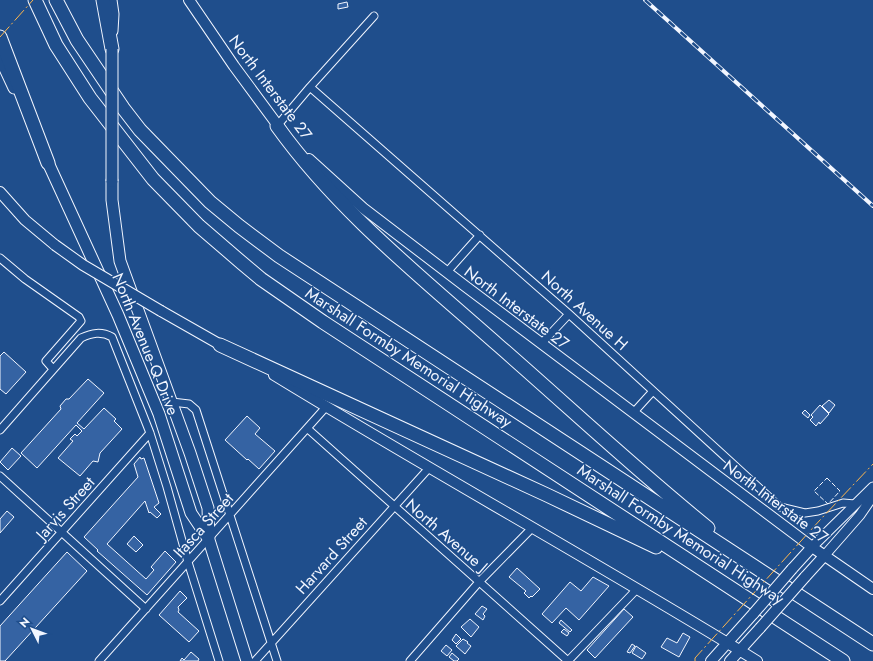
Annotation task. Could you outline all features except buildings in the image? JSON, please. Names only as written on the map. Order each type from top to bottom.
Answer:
[{"type":"highway","name":"Marshall Formby Memorial Highway","points":[[35,0],[56,45],[90,98],[130,150],[153,178],[199,226],[261,279],[323,322],[844,661]]},
{"type":"highway","name":"Marshall Formby Memorial Highway","points":[[56,0],[77,40],[123,108],[140,130],[210,202],[238,226],[279,256],[873,644]]},
{"type":"highway","points":[[103,0],[112,49]]},
{"type":"highway","points":[[0,36],[48,163]]},
{"type":"highway","points":[[277,126],[316,176],[337,199],[395,254],[681,506],[765,574]]},
{"type":"highway","points":[[220,345],[695,564]]},
{"type":"main road","name":"North Avenue Q Drive","points":[[111,0],[113,14],[112,200],[120,261],[172,402],[208,508],[209,540],[247,661]]},
{"type":"main road","name":"North Interstate 27","points":[[189,0],[277,126],[298,149],[363,208],[541,344],[634,412],[812,547],[873,589]]},
{"type":"main road","name":"North Avenue Q Drive","points":[[0,58],[121,322],[158,414],[191,513],[209,540]]},
{"type":"main road","points":[[0,192],[25,220],[55,245],[83,265],[270,373],[757,661]]},
{"type":"main road","points":[[711,661],[812,547]]},
{"type":"main road","points":[[730,661],[825,555]]},
{"type":"street","points":[[277,126],[374,16]]},
{"type":"street","name":"North Avenue H","points":[[310,87],[569,314],[780,507],[805,513],[818,511],[843,503],[855,504]]},
{"type":"street","points":[[447,272],[480,236]]},
{"type":"street","points":[[0,258],[25,280],[80,317],[81,321],[46,361],[53,370],[0,430]]},
{"type":"street","points":[[541,344],[569,314]]},
{"type":"street","name":"North Avenue Q Drive","points":[[53,370],[81,338],[90,333],[105,333],[112,338],[150,433],[219,661]]},
{"type":"street","points":[[634,412],[653,391]]},
{"type":"street","name":"North Avenue Q Drive","points":[[172,402],[189,404],[196,410],[277,661]]},
{"type":"street","name":"Itasca Street","points":[[99,661],[209,540],[326,407]]},
{"type":"street","name":"North Avenue J","points":[[308,429],[568,661]]},
{"type":"street","name":"Jarvis Street","points":[[0,601],[150,433]]},
{"type":"street","name":"Harvard Street","points":[[255,661],[429,468]]},
{"type":"street","points":[[0,476],[146,609]]},
{"type":"street","points":[[812,547],[873,487]]},
{"type":"street","points":[[825,555],[860,515],[873,496]]},
{"type":"street","points":[[410,661],[479,582],[532,528]]},
{"type":"street","points":[[568,661],[637,589]]},
{"type":"railway","points":[[645,0],[873,206]]},
{"type":"fence","points":[[827,478],[840,491],[828,504],[814,491],[827,478]]},
{"type":"power","points":[[0,37],[33,0]]},
{"type":"power","points":[[695,661],[695,658],[873,464]]}]
